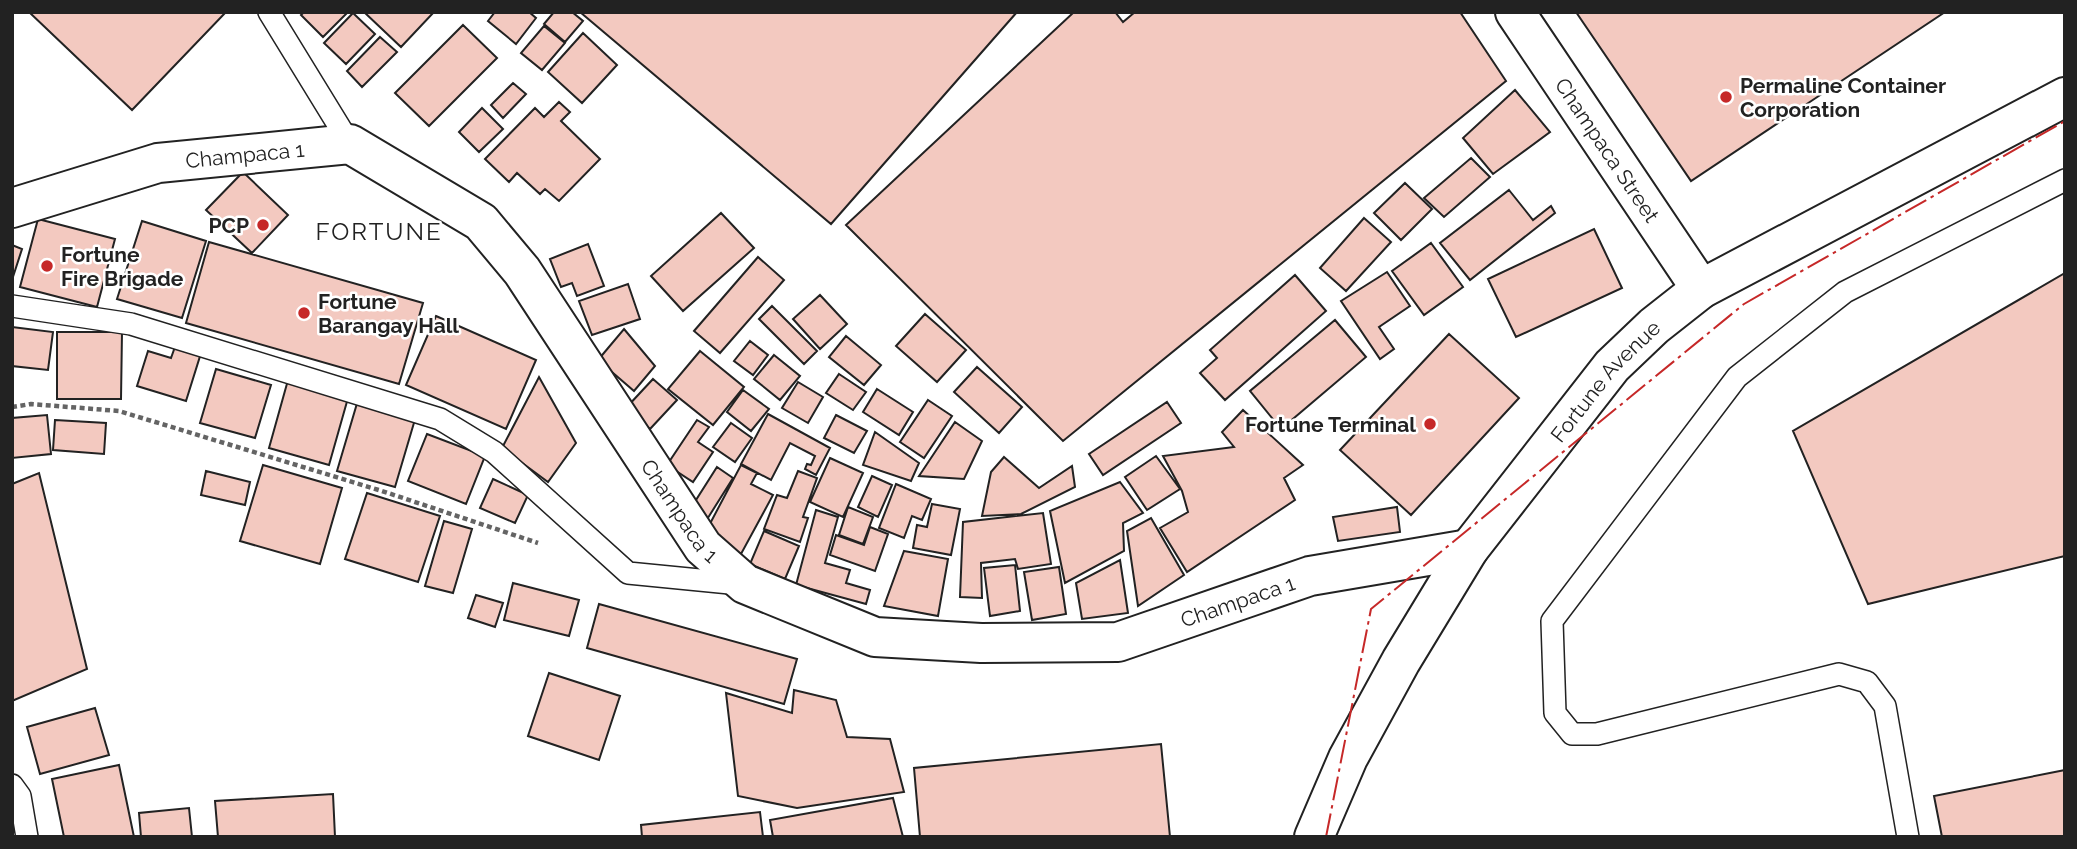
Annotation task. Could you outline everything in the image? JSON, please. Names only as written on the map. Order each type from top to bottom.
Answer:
[{"type":"street","name":"Champaca Street","points":[[1515,12],[1700,289]]},
{"type":"street","name":"Fortune Avenue","points":[[1314,837],[1354,746],[1401,661],[1469,549],[1612,366],[1654,326],[1700,289],[2065,97]]},
{"type":"street","name":"Champaca 1","points":[[12,208],[158,163],[350,144],[481,222],[522,271],[703,547],[746,584],[875,637],[981,643],[1118,642],[1310,576],[1469,549]]},
{"type":"lane","points":[[269,12],[350,144]]},
{"type":"lane","points":[[1908,837],[1885,706],[1867,682],[1839,674],[1597,734],[1572,734],[1555,713],[1552,621],[1737,377],[1845,292],[2065,180]]},
{"type":"lane","points":[[12,306],[131,324],[440,419],[494,452],[628,573],[746,584]]},
{"type":"lane","points":[[12,785],[20,796],[27,837]]},
{"type":"path","points":[[12,407],[31,404],[119,411],[382,491],[550,547]]},
{"type":"building","points":[[29,12],[226,12],[132,110]]},
{"type":"building","points":[[304,12],[348,12],[323,37],[301,15]]},
{"type":"building","points":[[364,12],[434,12],[401,47]]},
{"type":"building","points":[[495,12],[529,12],[536,18],[516,44],[488,21]]},
{"type":"building","points":[[554,12],[572,12],[583,21],[565,42],[544,24]]},
{"type":"building","points":[[580,12],[1017,12],[831,224]]},
{"type":"building","points":[[1074,12],[1115,12],[1123,22],[1135,12],[1460,12],[1506,81],[1063,441],[846,225]]},
{"type":"building","name":"Permaline Container Corporation","points":[[1576,12],[1945,12],[1691,181]]},
{"type":"building","points":[[353,13],[375,34],[346,64],[324,43]]},
{"type":"building","points":[[463,25],[497,58],[429,126],[395,93]]},
{"type":"building","points":[[544,26],[565,43],[542,70],[521,53]]},
{"type":"building","points":[[583,33],[617,65],[582,103],[548,72]]},
{"type":"building","points":[[380,37],[397,52],[362,87],[347,71]]},
{"type":"building","points":[[513,83],[526,94],[503,118],[491,105]]},
{"type":"building","points":[[1515,90],[1550,132],[1493,174],[1463,138]]},
{"type":"building","points":[[559,102],[570,112],[561,121],[600,159],[559,201],[545,189],[540,194],[517,173],[509,182],[485,159],[535,108],[544,117]]},
{"type":"building","points":[[482,108],[503,129],[479,152],[459,132]]},
{"type":"building","points":[[1471,158],[1490,177],[1444,217],[1424,198]]},
{"type":"building","points":[[243,172],[288,215],[252,253],[206,210]]},
{"type":"building","points":[[1405,183],[1432,209],[1401,240],[1374,213]]},
{"type":"building","points":[[1509,190],[1533,220],[1551,206],[1555,213],[1470,280],[1440,243]]},
{"type":"building","points":[[721,213],[754,248],[683,311],[651,276]]},
{"type":"building","points":[[1364,218],[1391,242],[1346,291],[1320,268]]},
{"type":"building","points":[[38,219],[115,239],[97,307],[20,287]]},
{"type":"building","points":[[142,221],[206,241],[182,318],[117,299]]},
{"type":"building","points":[[1594,229],[1622,288],[1516,337],[1488,279]]},
{"type":"building","name":"Fortune Barangay Hall","points":[[209,242],[423,303],[399,384],[186,323]]},
{"type":"building","points":[[1431,243],[1463,287],[1424,315],[1392,271]]},
{"type":"building","points":[[588,244],[604,286],[577,296],[572,283],[561,287],[550,259]]},
{"type":"building","points":[[12,245],[22,249],[12,280]]},
{"type":"building","points":[[758,257],[784,280],[720,353],[694,331]]},
{"type":"building","points":[[1387,272],[1410,306],[1379,327],[1394,349],[1380,359],[1341,301]]},
{"type":"building","points":[[2065,273],[2065,556],[1868,604],[1793,431]]},
{"type":"building","points":[[1295,275],[1326,311],[1225,400],[1200,373],[1217,358],[1210,350]]},
{"type":"building","points":[[628,284],[640,319],[592,335],[579,301]]},
{"type":"building","points":[[820,295],[847,324],[820,349],[793,319]]},
{"type":"building","points":[[772,306],[817,351],[804,364],[759,319]]},
{"type":"building","points":[[925,314],[966,350],[937,382],[896,346]]},
{"type":"building","points":[[436,316],[536,360],[506,429],[406,385]]},
{"type":"building","points":[[1335,320],[1366,357],[1281,429],[1250,391]]},
{"type":"building","points":[[12,327],[53,332],[48,370],[12,366]]},
{"type":"building","points":[[624,329],[655,366],[634,391],[598,360]]},
{"type":"building","points":[[57,332],[122,332],[121,399],[57,399]]},
{"type":"building","name":"Fortune Terminal","points":[[1449,334],[1519,398],[1411,515],[1340,450]]},
{"type":"building","points":[[846,336],[881,365],[864,385],[829,357]]},
{"type":"building","points":[[750,341],[768,355],[753,375],[734,361]]},
{"type":"building","points":[[176,344],[201,353],[186,401],[137,386],[148,351],[171,358]]},
{"type":"building","points":[[700,351],[744,387],[713,425],[668,389]]},
{"type":"building","points":[[774,355],[800,376],[780,400],[754,379]]},
{"type":"building","points":[[977,367],[1022,407],[999,433],[954,392]]},
{"type":"building","points":[[216,369],[271,385],[255,438],[200,423]]},
{"type":"building","points":[[839,374],[866,392],[853,410],[826,393]]},
{"type":"building","points":[[539,377],[576,443],[548,482],[502,448]]},
{"type":"building","points":[[653,379],[677,400],[650,429],[626,408]]},
{"type":"building","points":[[288,380],[348,398],[329,465],[269,448]]},
{"type":"building","points":[[798,382],[823,397],[808,423],[782,408]]},
{"type":"building","points":[[877,389],[913,412],[899,435],[863,412]]},
{"type":"building","points":[[743,390],[769,409],[751,431],[727,412]]},
{"type":"building","points":[[358,400],[416,416],[395,487],[337,471]]},
{"type":"building","points":[[928,400],[952,416],[924,458],[900,442]]},
{"type":"building","points":[[1167,402],[1181,423],[1103,475],[1089,454]]},
{"type":"building","points":[[1243,410],[1303,465],[1284,478],[1295,500],[1187,572],[1160,528],[1188,512],[1182,491],[1163,456],[1234,447],[1222,432]]},
{"type":"building","points":[[768,414],[830,448],[816,475],[805,469],[807,464],[811,465],[815,456],[790,443],[771,480],[741,464]]},
{"type":"building","points":[[47,415],[51,454],[12,458],[12,418]]},
{"type":"building","points":[[836,415],[867,431],[854,453],[824,438]]},
{"type":"building","points":[[55,420],[106,423],[104,454],[53,450]]},
{"type":"building","points":[[697,420],[709,427],[698,442],[713,452],[693,482],[667,465]]},
{"type":"building","points":[[955,422],[982,441],[964,479],[919,476]]},
{"type":"building","points":[[731,423],[752,438],[735,462],[713,447]]},
{"type":"building","points":[[875,432],[919,463],[911,481],[863,465]]},
{"type":"building","points":[[427,434],[485,456],[466,504],[408,481]]},
{"type":"building","points":[[1156,456],[1180,489],[1147,510],[1125,477]]},
{"type":"building","points":[[1004,457],[1039,488],[1072,466],[1075,487],[1021,514],[982,516],[991,472]]},
{"type":"building","points":[[830,458],[863,473],[843,517],[810,502]]},
{"type":"building","points":[[263,465],[342,488],[320,564],[240,541]]},
{"type":"building","points":[[741,465],[757,473],[751,484],[773,495],[741,554],[704,535]]},
{"type":"building","points":[[717,467],[733,478],[706,521],[689,511]]},
{"type":"building","points":[[206,471],[250,482],[245,505],[201,495]]},
{"type":"building","points":[[798,471],[817,478],[803,517],[808,518],[800,542],[764,529],[777,495],[787,498]]},
{"type":"building","points":[[39,473],[87,669],[12,701],[12,484]]},
{"type":"building","points":[[872,476],[892,485],[878,517],[858,507]]},
{"type":"building","points":[[493,479],[528,495],[515,523],[480,508]]},
{"type":"building","points":[[1120,482],[1143,513],[1123,523],[1124,551],[1065,583],[1050,511]]},
{"type":"building","points":[[896,484],[931,499],[922,520],[912,516],[904,538],[879,528]]},
{"type":"building","points":[[367,493],[440,516],[418,582],[345,559]]},
{"type":"building","points":[[932,504],[960,509],[951,555],[913,548],[917,525],[927,527]]},
{"type":"building","points":[[848,507],[873,517],[863,544],[839,535]]},
{"type":"building","points":[[1397,507],[1400,532],[1338,541],[1333,517]]},
{"type":"building","points":[[816,510],[838,517],[825,563],[850,570],[846,583],[870,590],[866,604],[796,585]]},
{"type":"building","points":[[1043,513],[1051,564],[1018,569],[1015,559],[981,563],[982,598],[960,597],[963,522]]},
{"type":"building","points":[[1151,518],[1184,575],[1138,606],[1127,531]]},
{"type":"building","points":[[444,521],[472,529],[453,593],[425,586]]},
{"type":"building","points":[[870,527],[888,534],[875,571],[830,555],[836,535],[864,545]]},
{"type":"building","points":[[764,531],[799,546],[785,579],[750,564]]},
{"type":"building","points":[[904,551],[948,559],[938,616],[884,606]]},
{"type":"building","points":[[1120,560],[1128,613],[1082,619],[1076,583]]},
{"type":"building","points":[[1015,565],[1020,611],[990,616],[984,568]]},
{"type":"building","points":[[1059,567],[1066,614],[1032,620],[1024,572]]},
{"type":"building","points":[[513,583],[579,600],[569,636],[504,620]]},
{"type":"building","points":[[476,595],[503,603],[495,627],[468,618]]},
{"type":"building","points":[[599,604],[797,659],[784,704],[587,648]]},
{"type":"building","points":[[549,673],[620,696],[599,760],[528,736]]},
{"type":"building","points":[[794,690],[836,700],[847,737],[890,739],[904,792],[797,808],[738,796],[726,693],[792,713]]},
{"type":"building","points":[[95,708],[109,755],[40,774],[27,727]]},
{"type":"building","points":[[1161,744],[1170,837],[920,837],[914,768]]},
{"type":"building","points":[[119,765],[134,837],[64,837],[52,779]]},
{"type":"building","points":[[2065,770],[2065,837],[1942,837],[1934,796]]},
{"type":"building","points":[[333,794],[335,837],[218,837],[215,801]]},
{"type":"building","points":[[893,798],[903,837],[773,837],[770,820]]},
{"type":"building","points":[[189,808],[192,837],[141,837],[139,813]]},
{"type":"building","points":[[760,812],[763,837],[642,837],[641,825]]},
{"type":"power","points":[[1326,837],[1371,609],[1744,304],[2065,121]]},
{"type":"place","name":"Permaline Container Corporation","points":[[1726,97]]},
{"type":"place","name":"PCP","points":[[263,225]]},
{"type":"place","name":"Fortune Fire Brigade","points":[[47,266]]},
{"type":"place","name":"Fortune Barangay Hall","points":[[304,313]]},
{"type":"place","name":"Fortune Terminal","points":[[1430,424]]},
{"type":"district","name":"FORTUNE","points":[[379,231]]}]
